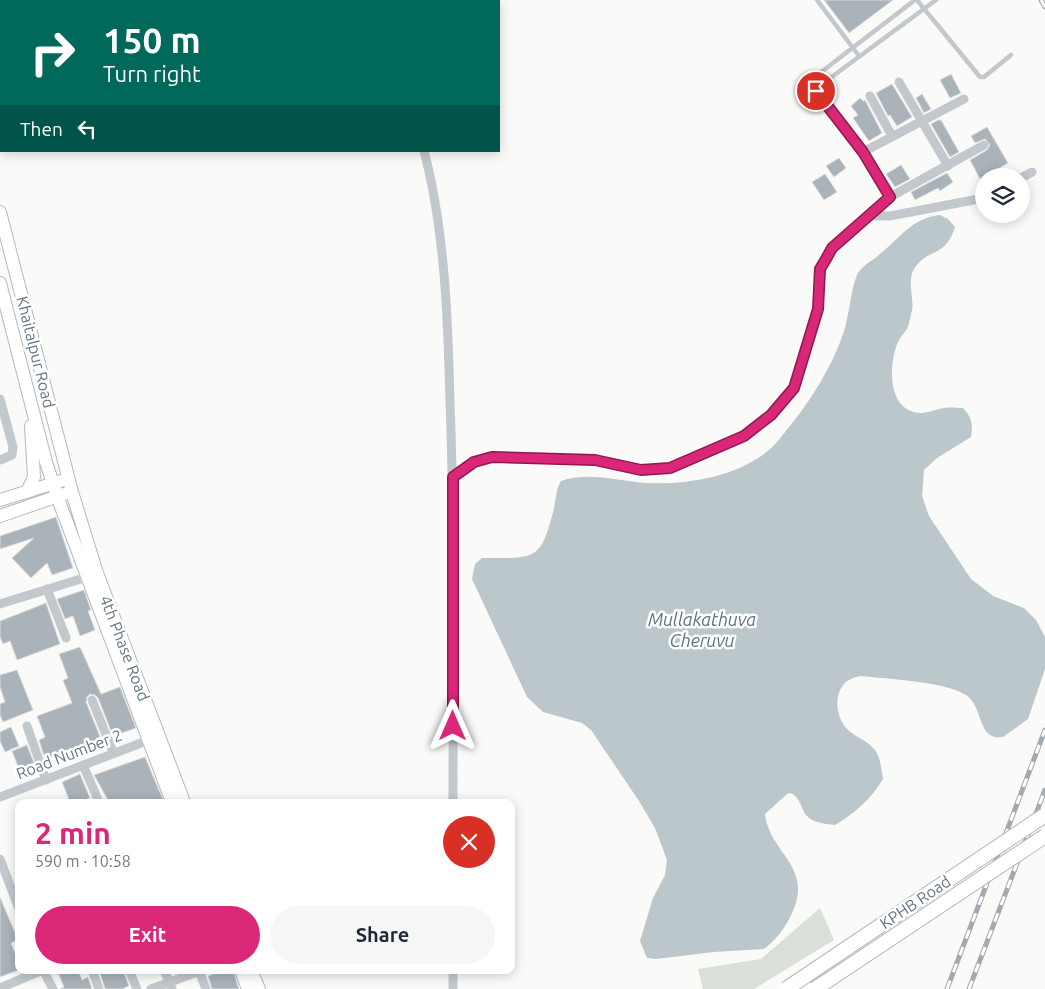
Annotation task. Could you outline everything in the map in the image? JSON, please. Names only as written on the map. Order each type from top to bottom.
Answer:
[{"type":"main road","name":"KPHB Road","points":[[786,989],[1045,815]]},
{"type":"main road","name":"KPHB Road","points":[[815,989],[1045,836]]},
{"type":"street","points":[[899,82],[948,166]]},
{"type":"street","points":[[870,96],[892,136]]},
{"type":"street","points":[[863,152],[964,99]]},
{"type":"street","points":[[829,111],[863,152],[890,197]]},
{"type":"street","points":[[453,477],[474,462],[492,457],[595,460],[641,470],[670,468],[744,436],[771,415],[794,388],[818,309],[820,269],[832,248],[890,197],[984,145]]},
{"type":"street","points":[[424,152],[434,190],[448,333],[453,477],[453,799]]},
{"type":"street","points":[[870,216],[890,216],[938,209],[975,200]]},
{"type":"street","name":"Khaitalpur Road","points":[[0,212],[72,492]]},
{"type":"street","name":"Khaitalpur Road","points":[[0,284],[55,490]]},
{"type":"street","points":[[0,399],[13,447],[12,455],[0,460]]},
{"type":"street","points":[[27,492],[34,477],[31,431],[33,413]]},
{"type":"street","points":[[0,516],[55,490],[68,479]]},
{"type":"street","points":[[0,500],[27,492],[55,490],[72,492]]},
{"type":"street","name":"4th Phase Road","points":[[55,490],[171,799]]},
{"type":"street","name":"4th Phase Road","points":[[72,492],[96,573],[183,799]]},
{"type":"street","points":[[0,604],[87,577]]},
{"type":"street","points":[[47,589],[66,638]]},
{"type":"street","points":[[92,700],[113,752]]},
{"type":"street","points":[[27,726],[46,780]]},
{"type":"street","name":"Road Number 2","points":[[0,797],[113,752],[149,740]]},
{"type":"street","points":[[83,765],[98,799]]},
{"type":"street","points":[[0,859],[15,898]]},
{"type":"street","points":[[0,988],[33,974]]},
{"type":"street","points":[[45,974],[53,989]]},
{"type":"street","points":[[93,974],[99,989]]},
{"type":"street","points":[[131,974],[137,989]]},
{"type":"street","points":[[166,974],[170,986]]},
{"type":"street","points":[[151,989],[170,986],[195,974]]},
{"type":"street","points":[[202,974],[206,989]]},
{"type":"street","points":[[242,974],[248,989]]},
{"type":"street","points":[[253,974],[259,989]]},
{"type":"street","points":[[453,974],[453,989]]},
{"type":"lane","points":[[817,0],[860,56]]},
{"type":"lane","points":[[936,0],[924,10],[817,89],[808,94],[804,92],[802,87],[805,80],[812,78],[916,0],[924,10],[980,77],[984,77],[1012,55]]},
{"type":"lane","points":[[812,78],[816,82],[817,89],[829,111]]},
{"type":"shaded area","points":[[820,908],[834,940],[754,989],[703,989],[698,969],[761,959]]},
{"type":"water","name":"Mullakathuva Cheruvu","points":[[940,215],[948,219],[955,227],[946,244],[919,262],[912,274],[912,309],[907,329],[899,340],[895,352],[892,374],[893,386],[896,396],[902,405],[910,411],[921,413],[946,408],[963,408],[970,418],[972,425],[971,437],[937,458],[924,470],[922,496],[929,516],[971,579],[993,596],[1024,608],[1036,620],[1045,637],[1045,669],[1028,719],[1003,737],[995,737],[985,729],[971,699],[956,690],[915,681],[860,676],[847,681],[839,693],[837,705],[840,717],[849,731],[868,743],[876,752],[883,779],[862,805],[835,825],[820,823],[810,818],[796,797],[790,793],[765,814],[768,828],[794,871],[798,883],[797,897],[792,913],[784,928],[773,942],[764,949],[714,952],[656,959],[647,958],[640,941],[653,898],[665,875],[667,860],[655,828],[591,730],[582,723],[543,712],[527,697],[472,579],[475,564],[482,558],[525,556],[539,548],[545,539],[561,481],[582,477],[647,483],[699,480],[734,470],[751,463],[765,453],[777,442],[798,416],[817,388],[833,359],[845,328],[858,273],[914,224]]},
{"type":"building","points":[[824,0],[893,0],[849,33]]},
{"type":"building","points":[[951,74],[961,93],[950,98],[940,80]]},
{"type":"building","points":[[892,84],[912,117],[897,126],[890,115],[888,116],[876,93]]},
{"type":"building","points":[[922,94],[931,109],[924,113],[916,98]]},
{"type":"building","points":[[860,98],[863,101],[865,100],[882,133],[869,141],[853,118],[858,115],[851,106]]},
{"type":"building","points":[[941,120],[959,152],[950,157],[931,124]]},
{"type":"building","points":[[987,127],[1008,163],[999,168],[975,170],[970,160],[987,150],[990,145],[985,139],[975,143],[971,136]]},
{"type":"building","points":[[839,158],[846,168],[834,177],[826,166]]},
{"type":"building","points":[[901,165],[910,179],[895,187],[886,174]]},
{"type":"building","points":[[947,173],[953,182],[940,191],[938,188],[915,200],[911,192]]},
{"type":"building","points":[[825,174],[837,192],[824,200],[812,182]]},
{"type":"building","points":[[56,517],[73,568],[52,575],[47,563],[31,578],[12,558],[34,538],[0,549],[0,536]]},
{"type":"building","points":[[84,590],[91,610],[88,611],[95,630],[80,636],[73,616],[65,619],[57,599]]},
{"type":"building","points":[[46,603],[60,644],[17,660],[10,641],[3,644],[0,637],[0,621]]},
{"type":"building","points":[[80,647],[101,694],[120,687],[136,728],[113,736],[98,698],[90,694],[86,702],[101,739],[72,750],[74,756],[65,759],[63,753],[45,759],[39,740],[45,737],[37,716],[72,703],[63,680],[68,678],[59,654]]},
{"type":"building","points":[[17,670],[33,710],[3,722],[0,715],[0,704],[5,702],[0,687],[0,675]]},
{"type":"building","points":[[11,727],[19,746],[5,752],[0,741],[0,732]]},
{"type":"building","points":[[27,745],[34,763],[19,769],[12,751]]},
{"type":"building","points":[[145,757],[163,799],[107,799],[94,775]]},
{"type":"building","points":[[80,774],[90,798],[69,799],[62,782]]},
{"type":"building","points":[[0,897],[15,933],[15,941],[11,943],[15,953],[15,971],[0,977]]},
{"type":"building","points":[[59,974],[80,974],[82,980],[88,977],[92,989],[60,989],[64,987]]},
{"type":"building","points":[[100,974],[124,974],[129,986],[122,989],[105,989]]},
{"type":"building","points":[[213,974],[234,974],[239,989],[212,989],[208,976]]},
{"type":"railway","points":[[1041,0],[1045,7]]},
{"type":"railway","points":[[947,989],[1045,730]]},
{"type":"railway","points":[[969,989],[1045,790]]},
{"type":"route","points":[[453,726],[453,477],[474,462],[492,457],[595,460],[641,470],[670,468],[744,436],[771,415],[794,388],[818,309],[820,269],[832,248],[890,197],[863,152],[829,111],[816,91]]}]
